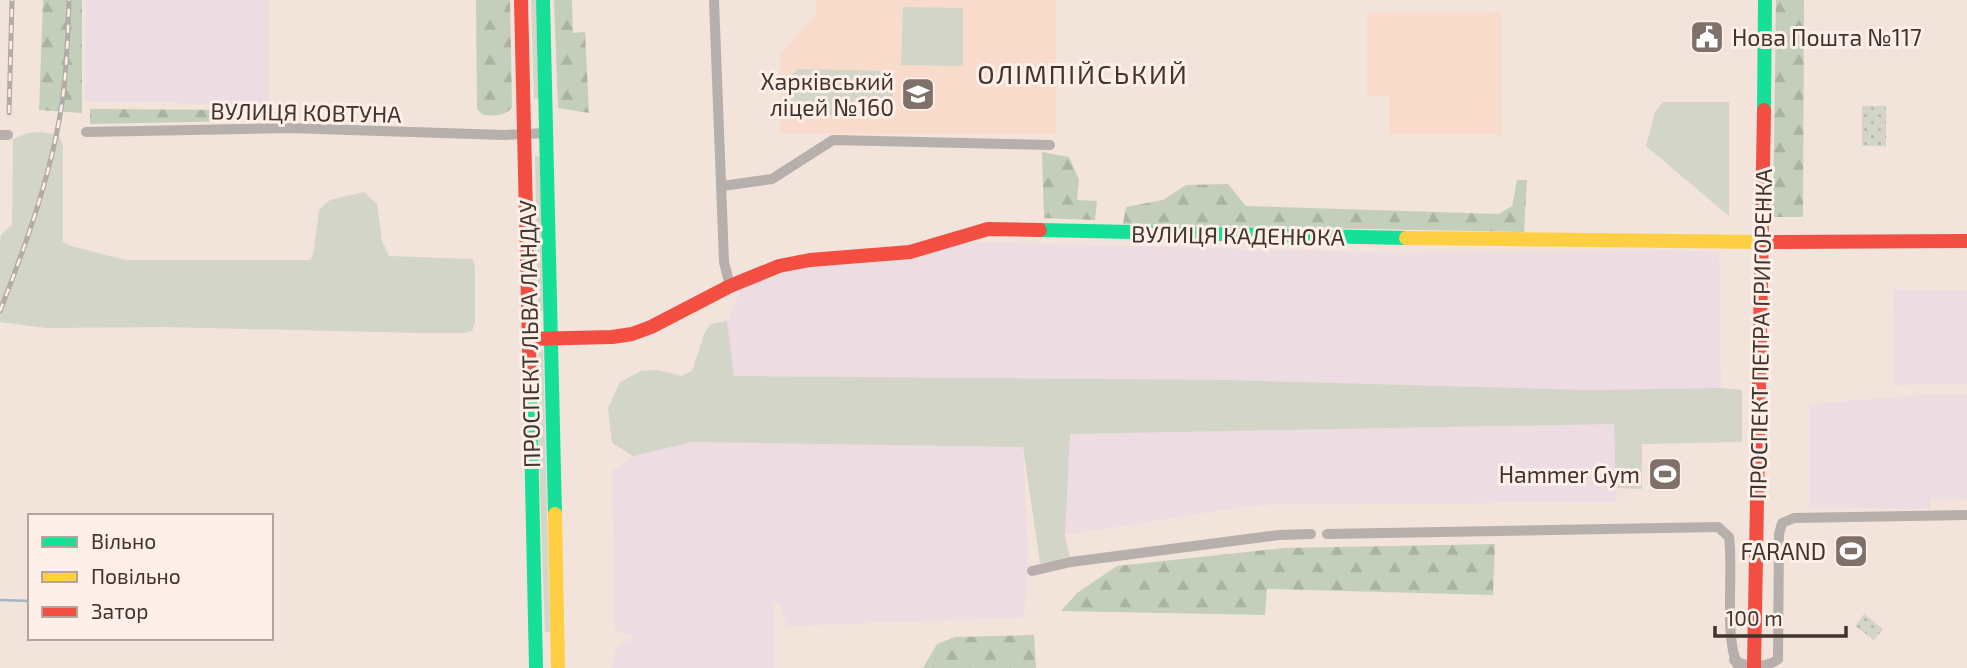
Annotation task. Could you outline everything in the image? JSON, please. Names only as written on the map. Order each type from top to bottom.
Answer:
[{"type":"main road","name":"ПРОСПЕКТ ЛЬВА ЛАНДАУ","points":[[521,0],[536,668]]},
{"type":"main road","name":"ПРОСПЕКТ ЛЬВА ЛАНДАУ","points":[[543,0],[558,668]]},
{"type":"main road","name":"ПРОСПЕКТ ПЕТРА ГРИГОРЕНКА","points":[[1754,667],[1765,0]]},
{"type":"main road","name":"ВУЛИЦЯ КАДЕНЮКА","points":[[529,339],[632,334],[730,286],[786,263],[910,251],[988,229],[1247,236],[1762,243],[1967,241]]},
{"type":"main road","points":[[536,646],[558,645]]},
{"type":"street","points":[[714,0],[724,262],[730,286]]},
{"type":"street","name":"ВУЛИЦЯ КОВТУНА","points":[[86,132],[288,128],[547,133]]},
{"type":"street","points":[[722,186],[772,179],[833,140],[1050,145]]},
{"type":"street","points":[[1327,534],[1718,527],[1730,537],[1730,644],[1737,664],[1766,667],[1775,664],[1779,534],[1782,523],[1794,518],[1967,515]]},
{"type":"street","points":[[1032,571],[1071,562],[1279,535],[1311,534]]},
{"type":"shaded area","points":[[86,0],[269,0],[269,105],[85,101]]},
{"type":"shaded area","points":[[531,0],[536,0],[539,98],[534,99]]},
{"type":"shaded area","name":"Харківський ліцей №160","points":[[816,0],[1056,0],[1056,135],[780,133],[780,55],[816,14]]},
{"type":"shaded area","points":[[903,7],[963,8],[963,66],[901,65]]},
{"type":"shaded area","points":[[1501,12],[1502,135],[1389,135],[1389,96],[1367,96],[1367,13]]},
{"type":"shaded area","points":[[798,69],[889,71],[894,80],[891,112],[883,117],[795,114],[791,106],[792,75]]},
{"type":"shaded area","points":[[1663,102],[1729,102],[1729,216],[1646,146],[1655,112]]},
{"type":"shaded area","points":[[1862,106],[1886,106],[1886,146],[1862,146]]},
{"type":"shaded area","points":[[28,133],[59,135],[63,145],[63,242],[71,246],[125,260],[310,260],[319,210],[330,200],[364,192],[377,204],[382,241],[389,256],[472,259],[475,266],[475,322],[472,331],[421,333],[165,327],[47,328],[0,322],[0,244],[1,235],[12,225],[13,139]]},
{"type":"shaded area","points":[[535,156],[540,157],[543,311],[538,311]]},
{"type":"shaded area","points":[[969,242],[1362,252],[1719,251],[1721,388],[1589,390],[1225,380],[734,376],[727,321],[746,280],[771,279],[806,261],[922,251]]},
{"type":"shaded area","points":[[1893,289],[1967,290],[1967,384],[1894,385]]},
{"type":"shaded area","points":[[727,321],[734,376],[1225,380],[1589,390],[1721,388],[1742,390],[1742,442],[1642,444],[1642,489],[1616,488],[1614,424],[1070,434],[1065,536],[1071,562],[1040,563],[1023,447],[692,442],[633,456],[612,443],[608,408],[620,382],[641,371],[658,370],[682,376],[692,371],[705,332],[711,324]]},
{"type":"shaded area","points":[[543,350],[550,632],[545,632],[539,456],[539,351]]},
{"type":"shaded area","points":[[1921,395],[1967,395],[1967,500],[1930,499],[1930,509],[1809,507],[1809,404]]},
{"type":"shaded area","points":[[1614,424],[1617,502],[1254,505],[1064,535],[1069,434]]},
{"type":"shaded area","points":[[692,442],[1023,447],[1028,556],[1024,617],[787,626],[779,603],[774,604],[774,668],[612,668],[616,647],[636,637],[615,630],[612,471],[633,456]]},
{"type":"shaded area","points":[[1864,614],[1883,629],[1874,640],[1855,626]]},
{"type":"green space","points":[[43,0],[82,0],[82,113],[39,110]]},
{"type":"green space","points":[[476,0],[510,0],[512,107],[499,115],[483,115],[477,109]]},
{"type":"green space","points":[[554,0],[572,0],[573,33],[585,32],[589,113],[558,108]]},
{"type":"green space","points":[[1776,0],[1804,0],[1803,217],[1773,217]]},
{"type":"green space","points":[[90,109],[241,110],[240,121],[90,124]]},
{"type":"green space","points":[[1042,152],[1069,157],[1079,180],[1077,200],[1097,201],[1095,220],[1044,218]]},
{"type":"green space","points":[[1517,180],[1527,180],[1524,232],[1123,224],[1126,207],[1163,200],[1186,185],[1228,184],[1246,206],[1499,214],[1512,206]]},
{"type":"green space","points":[[1495,544],[1493,595],[1267,589],[1265,615],[1061,611],[1077,593],[1117,566],[1284,548]]},
{"type":"green space","points":[[1034,635],[1036,668],[923,668],[937,644],[955,637]]},
{"type":"waterway","points":[[0,600],[28,601]]},
{"type":"railway","points":[[9,113],[12,0]]},
{"type":"railway","points":[[0,311],[29,232],[59,124],[69,0]]},
{"type":"traffic: fast","points":[[543,0],[555,514]]},
{"type":"traffic: fast","points":[[1764,110],[1765,0]]},
{"type":"traffic: fast","points":[[1040,230],[1406,238]]},
{"type":"traffic: fast","points":[[530,389],[536,668]]},
{"type":"traffic: slow","points":[[1406,238],[1761,242]]},
{"type":"traffic: slow","points":[[555,514],[558,668]]},
{"type":"traffic: jam","points":[[521,0],[530,389]]},
{"type":"traffic: jam","points":[[1754,668],[1764,110]]},
{"type":"traffic: jam","points":[[529,339],[632,334],[730,286],[779,266],[810,260],[910,252],[988,229],[1040,230]]},
{"type":"traffic: jam","points":[[1761,242],[1967,241]]},
{"type":"place","name":"Нова Пошта №117","points":[[1707,37]]},
{"type":"place","name":"Харківський ліцей №160","points":[[918,94]]},
{"type":"place","name":"Hammer Gym","points":[[1665,474]]},
{"type":"place","name":"FARAND","points":[[1851,551]]},
{"type":"district","name":"ОЛІМПІЙСЬКИЙ","points":[[1083,73]]}]
